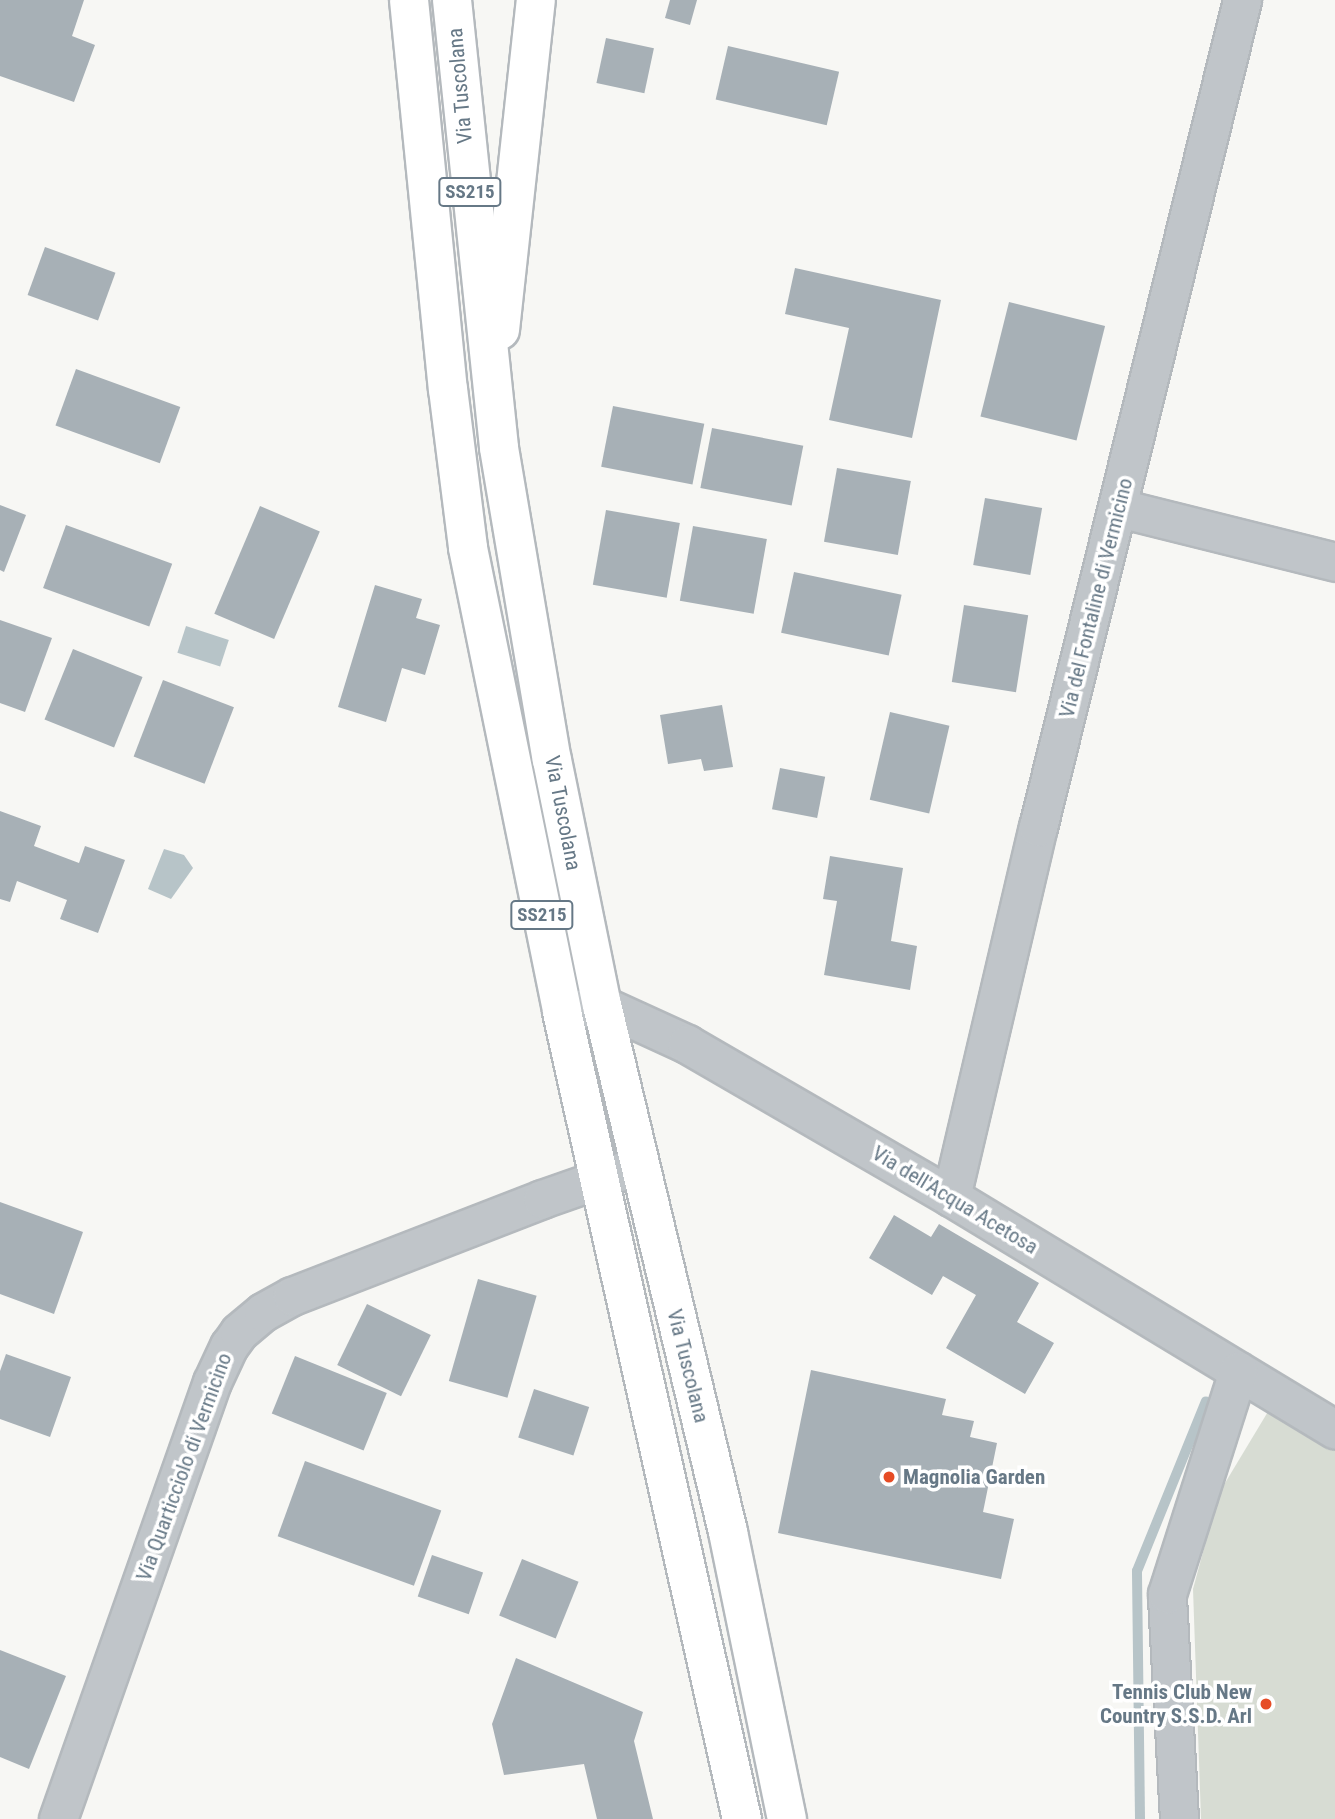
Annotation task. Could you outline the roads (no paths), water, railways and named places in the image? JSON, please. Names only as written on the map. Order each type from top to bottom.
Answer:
[{"type":"main road","name":"Via Tuscolana","points":[[410,0],[448,389],[468,548],[562,1012],[742,1819]]},
{"type":"main road","name":"Via Tuscolana","points":[[452,0],[499,448],[550,747],[602,1005],[728,1532],[787,1819]]},
{"type":"main road","points":[[492,384],[504,302],[536,0]]},
{"type":"street","name":"Via del Fontaline di Vermicino","points":[[951,1197],[1038,827],[1119,508],[1242,0]]},
{"type":"street","points":[[1119,508],[1335,562]]},
{"type":"street","points":[[562,1012],[602,1005]]},
{"type":"street","name":"Via dell'Acqua Acetosa","points":[[602,1005],[687,1044],[951,1197],[1335,1430]]},
{"type":"street","name":"Via Quarticciolo di Vermicino","points":[[58,1819],[212,1382],[239,1332],[257,1316],[292,1296],[639,1165]]},
{"type":"street","points":[[1179,1819],[1167,1594],[1238,1371]]},
{"type":"waterway","points":[[1140,1819],[1137,1571],[1206,1401]]},
{"type":"place","name":"Magnolia Garden","points":[[889,1477]]},
{"type":"place","name":"Tennis Club New Country S.S.D. Arl","points":[[1266,1704]]}]
